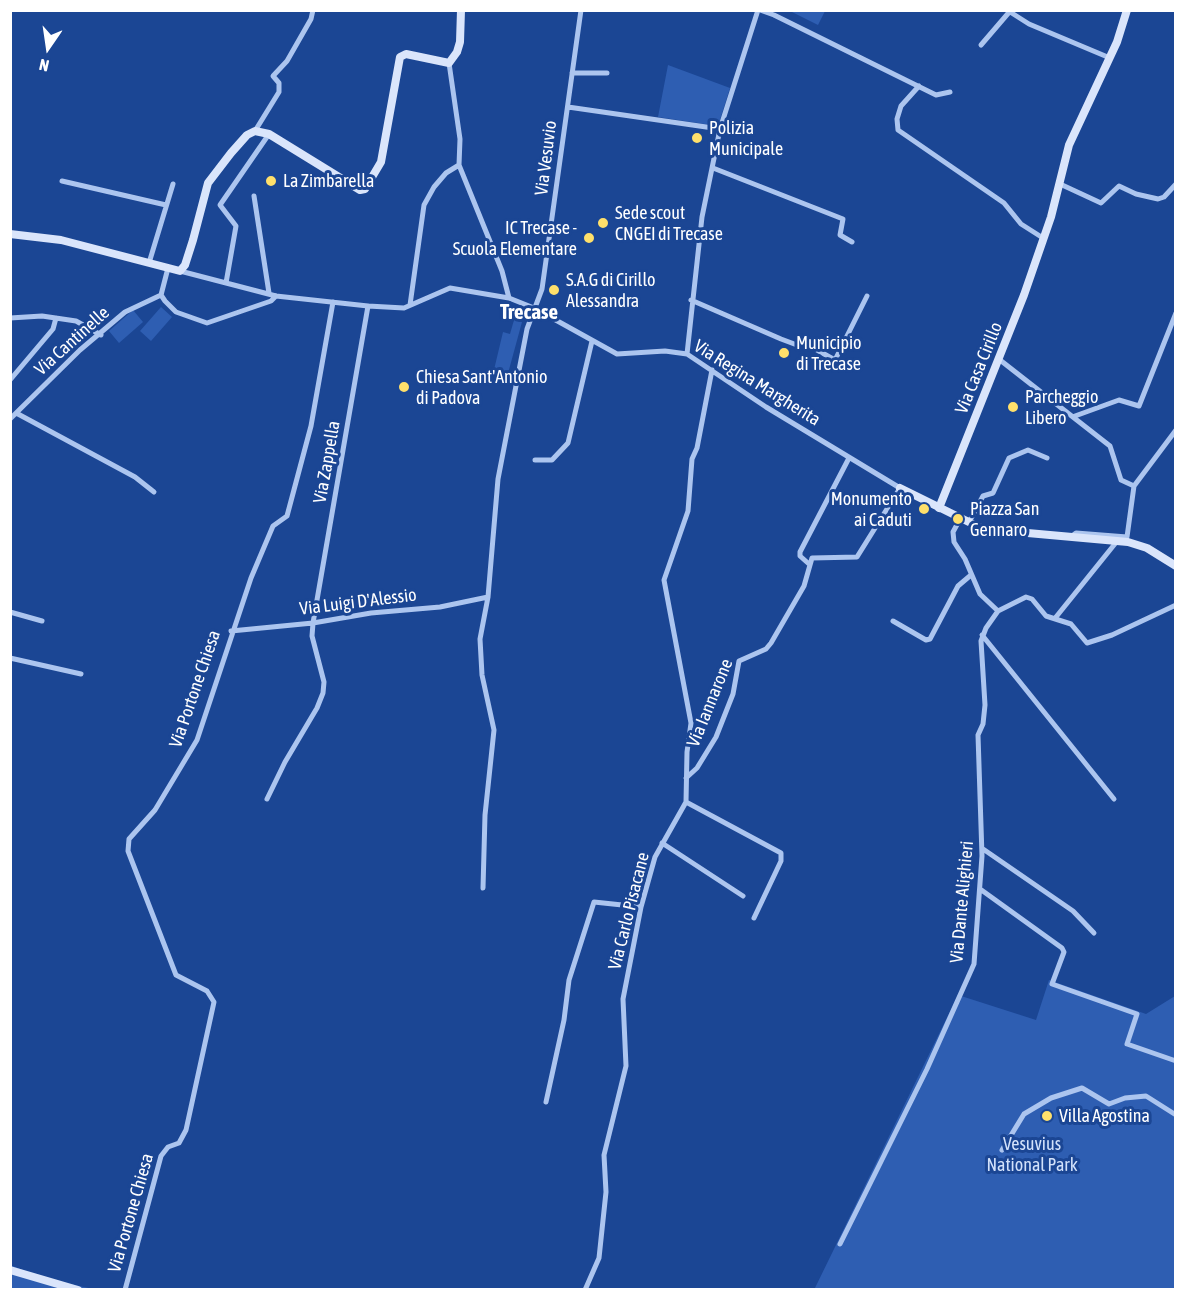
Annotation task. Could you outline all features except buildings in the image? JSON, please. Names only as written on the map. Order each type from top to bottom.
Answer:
[{"type":"street","points":[[180,271],[185,265],[193,240],[208,183],[247,135],[255,131],[279,92],[279,83],[273,76],[286,61],[311,20],[313,10]]},
{"type":"street","points":[[461,10],[460,42],[457,52],[449,63],[460,139],[459,165],[502,270],[509,298]]},
{"type":"street","name":"Via Vesuvio","points":[[483,888],[485,815],[494,730],[482,675],[480,639],[488,597],[498,478],[527,329],[542,289],[581,10]]},
{"type":"street","points":[[687,354],[691,300],[702,217],[720,129],[759,10],[774,15],[936,95],[950,92]]},
{"type":"street","name":"Via Casa Cirillo","points":[[939,508],[1000,360],[1043,238],[1060,184],[1069,145],[1110,58],[1127,10]]},
{"type":"street","points":[[981,45],[1009,11],[1029,24],[1110,58]]},
{"type":"street","points":[[255,131],[269,134],[360,190],[365,189],[381,162],[400,57],[406,54],[449,63]]},
{"type":"street","points":[[572,73],[607,73]]},
{"type":"street","points":[[919,86],[901,106],[897,119],[898,130],[1004,203],[1021,224],[1043,238]]},
{"type":"street","points":[[568,107],[720,129]]},
{"type":"street","points":[[226,283],[236,226],[220,205],[269,134]]},
{"type":"street","points":[[410,305],[424,205],[434,187],[446,173],[459,165]]},
{"type":"street","points":[[712,168],[843,219],[840,235],[852,242]]},
{"type":"street","points":[[62,181],[166,205]]},
{"type":"street","points":[[149,263],[173,184]]},
{"type":"street","points":[[1060,184],[1101,203],[1119,186],[1136,194],[1158,199],[1176,184]]},
{"type":"street","points":[[254,196],[269,293]]},
{"type":"street","name":"Via Regina Margherita","points":[[10,234],[61,240],[276,296],[398,308],[450,288],[509,298],[534,308],[617,354],[665,351],[687,354],[765,407],[849,458],[900,488],[983,529],[1118,540],[1141,545],[1176,566]]},
{"type":"street","points":[[168,268],[161,295],[176,312],[207,323],[271,301],[276,296]]},
{"type":"street","name":"Via Cantinelle","points":[[10,419],[18,414],[80,350],[101,335],[125,312],[161,295]]},
{"type":"street","points":[[691,300],[781,339],[797,345],[808,345],[835,360],[867,296]]},
{"type":"street","name":"Via Portone Chiesa","points":[[125,1290],[161,1156],[168,1147],[179,1143],[186,1130],[214,1002],[207,991],[176,975],[128,851],[129,839],[155,810],[197,740],[231,631],[273,526],[285,520],[290,507],[311,426],[333,302]]},
{"type":"street","name":"Via Zappella","points":[[267,799],[323,693],[324,682],[312,636],[313,623],[368,306]]},
{"type":"street","points":[[1075,416],[1119,400],[1139,406],[1176,313]]},
{"type":"street","points":[[10,318],[42,316],[76,321],[101,335]]},
{"type":"street","points":[[10,380],[53,329],[56,318]]},
{"type":"street","points":[[535,460],[552,460],[568,442],[592,341]]},
{"type":"street","points":[[1000,360],[1075,416],[1110,446],[1121,480],[1134,486]]},
{"type":"street","points":[[712,370],[697,448],[692,459],[688,511],[664,580],[691,723],[686,802],[781,853],[781,861],[754,918]]},
{"type":"street","points":[[18,414],[135,477],[154,492]]},
{"type":"street","points":[[1071,537],[1076,533],[1127,537],[1134,486],[1176,430]]},
{"type":"street","points":[[969,522],[983,496],[993,493],[1009,458],[1028,450],[1047,458]]},
{"type":"street","name":"Via Iannarone","points":[[686,778],[697,768],[716,737],[733,694],[739,662],[766,649],[804,586],[809,564],[800,556],[800,552],[849,458]]},
{"type":"street","points":[[809,564],[814,557],[857,556],[900,488]]},
{"type":"street","points":[[960,519],[953,532],[954,542],[980,594],[998,611]]},
{"type":"street","points":[[1056,617],[1118,540]]},
{"type":"street","points":[[893,621],[926,640],[930,639],[958,586],[971,575]]},
{"type":"street","name":"Via Luigi D'Alessio","points":[[231,631],[313,623],[370,613],[440,607],[488,597]]},
{"type":"street","points":[[1114,799],[982,635],[998,611],[1026,597],[1032,599],[1046,616],[1056,617],[1075,627],[1087,643],[1112,635],[1176,605]]},
{"type":"street","points":[[10,612],[42,621]]},
{"type":"street","name":"Via Dante Alighieri","points":[[840,1244],[974,964],[982,849],[978,735],[983,724],[985,705],[982,635]]},
{"type":"street","points":[[10,658],[81,674]]},
{"type":"street","name":"Via Carlo Pisacane","points":[[585,1290],[599,1258],[606,1192],[604,1155],[626,1066],[623,999],[642,907],[662,843],[686,802]]},
{"type":"street","points":[[662,843],[743,896]]},
{"type":"street","points":[[982,849],[1073,911],[1094,933]]},
{"type":"street","points":[[980,889],[1062,948],[1064,952],[1052,984],[1137,1014],[1127,1044],[1176,1060]]},
{"type":"street","points":[[546,1102],[564,1020],[569,980],[594,902],[642,907]]},
{"type":"street","points":[[1002,1150],[1024,1114],[1051,1098],[1082,1088],[1109,1104],[1125,1098],[1146,1096],[1176,1115]]},
{"type":"street","points":[[10,1270],[78,1290]]},
{"type":"green space","points":[[825,10],[818,25],[790,11]]},
{"type":"green space","points":[[668,65],[730,88],[718,126],[658,117]]},
{"type":"green space","points":[[161,307],[172,317],[151,341],[140,331]]},
{"type":"green space","points":[[133,310],[143,322],[119,343],[109,331]]},
{"type":"green space","points":[[514,320],[522,322],[507,377],[493,374],[503,332],[510,334]]},
{"type":"green space","name":"Vesuvius National Park","points":[[1049,980],[1146,1014],[1175,996],[1175,1289],[814,1290],[958,995],[1036,1020]]},
{"type":"green space","points":[[10,1265],[43,1278],[93,1289],[11,1289]]},
{"type":"place","name":"Polizia Municipale","points":[[697,138]]},
{"type":"place","name":"La Zimbarella","points":[[271,181]]},
{"type":"place","name":"Sede scout CNGEI di Trecase","points":[[603,223]]},
{"type":"place","name":"IC Trecase - Scuola Elementare","points":[[589,238]]},
{"type":"place","name":"S.A.G di Cirillo Alessandra","points":[[554,290]]},
{"type":"place","name":"Municipio di Trecase","points":[[784,353]]},
{"type":"place","name":"Chiesa Sant'Antonio di Padova","points":[[404,387]]},
{"type":"place","name":"Parcheggio Libero","points":[[1013,407]]},
{"type":"place","name":"Monumento ai Caduti","points":[[924,509]]},
{"type":"place","name":"Piazza San Gennaro","points":[[958,519]]},
{"type":"place","name":"Villa Agostina","points":[[1047,1116]]},
{"type":"district","name":"Trecase","points":[[529,312]]}]
